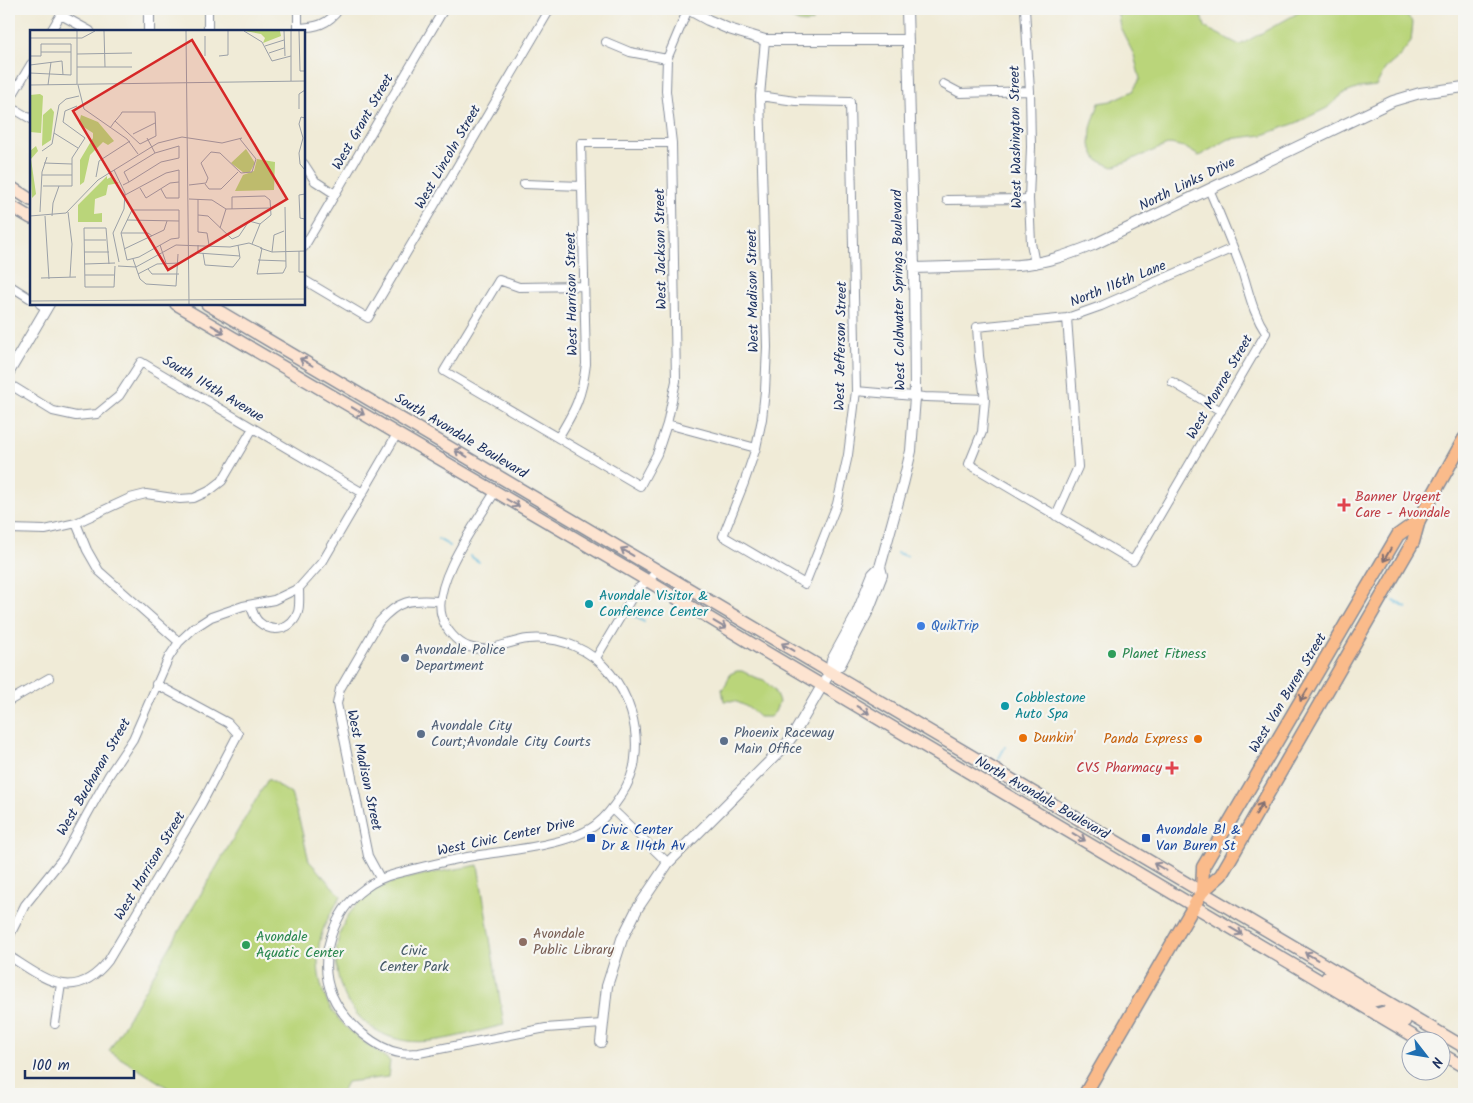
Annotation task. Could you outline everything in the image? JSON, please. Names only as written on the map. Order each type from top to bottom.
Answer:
[{"type":"main road","points":[[9,186],[30,199]]},
{"type":"main road","points":[[9,205],[30,217]]},
{"type":"main road","points":[[178,305],[648,581]]},
{"type":"main road","name":"South Avondale Boulevard","points":[[209,305],[699,594]]},
{"type":"main road","name":"West Van Buren Street","points":[[1085,1094],[1202,892],[1221,875],[1413,542],[1419,520],[1464,439]]},
{"type":"main road","points":[[495,492],[503,478]]},
{"type":"main road","name":"West Van Buren Street","points":[[1202,892],[1203,867],[1398,535],[1419,520]]},
{"type":"main road","name":"North Avondale Boulevard","points":[[648,581],[1403,1030]]},
{"type":"main road","points":[[1348,654],[1346,642],[1364,613],[1366,591]]},
{"type":"main road","name":"North Avondale Boulevard","points":[[699,594],[1435,1030]]},
{"type":"main road","points":[[1308,722],[1307,713],[1333,667],[1331,651]]},
{"type":"main road","points":[[938,754],[953,754],[1002,784],[1006,784],[1011,779]]},
{"type":"main road","points":[[1012,798],[1015,794],[1020,793],[1062,817],[1077,818]]},
{"type":"main road","points":[[1312,976],[1328,977],[1370,1001],[1383,999]]},
{"type":"main road","points":[[1377,1015],[1389,1011],[1420,1030]]},
{"type":"main road","name":"North Avondale Boulevard","points":[[1450,1039],[1464,1047]]},
{"type":"main road","points":[[1450,1059],[1464,1067]]},
{"type":"street","points":[[149,9],[149,30]]},
{"type":"street","points":[[208,9],[208,30]]},
{"type":"street","points":[[298,9],[298,30],[315,27],[334,16],[339,9]]},
{"type":"street","name":"West Grant Street","points":[[305,245],[444,9]]},
{"type":"street","name":"West Lincoln Street","points":[[305,281],[368,318],[550,9]]},
{"type":"street","points":[[688,9],[722,26],[766,40],[908,40]]},
{"type":"street","name":"West Jackson Street","points":[[558,438],[640,486],[657,454],[667,424],[676,381],[672,143],[666,92],[667,59],[688,9]]},
{"type":"street","name":"West Coldwater Springs Boulevard","points":[[668,863],[784,747],[794,734],[830,672],[832,660],[856,616],[873,574],[880,566],[904,484],[910,451],[915,397],[914,268],[907,9]]},
{"type":"street","name":"West Washington Street","points":[[1025,9],[1030,92],[1031,147],[1029,199],[1035,264]]},
{"type":"street","points":[[52,30],[62,12],[89,30]]},
{"type":"street","name":"West Madison Street","points":[[723,536],[756,448],[764,400],[767,347],[760,96],[766,40]]},
{"type":"street","points":[[606,42],[630,52],[667,59]]},
{"type":"street","points":[[9,101],[30,66]]},
{"type":"street","points":[[943,84],[960,93],[1030,92]]},
{"type":"street","name":"North Links Drive","points":[[914,268],[1000,267],[1035,264],[1066,256],[1093,245],[1393,101],[1420,93],[1464,87]]},
{"type":"street","name":"West Jefferson Street","points":[[723,536],[805,584],[837,504],[848,455],[856,391],[850,102],[794,101],[760,96]]},
{"type":"street","points":[[9,106],[30,118]]},
{"type":"street","name":"West Harrison Street","points":[[558,438],[579,401],[586,364],[581,143],[672,143]]},
{"type":"street","points":[[305,166],[315,181],[335,194]]},
{"type":"street","points":[[524,184],[582,186]]},
{"type":"street","name":"West Monroe Street","points":[[1056,516],[1133,561],[1266,333],[1256,318],[1242,270],[1209,189]]},
{"type":"street","points":[[947,200],[1029,199]]},
{"type":"street","name":"North 116th Lane","points":[[985,399],[978,356],[977,327],[1067,318],[1101,306],[1233,248]]},
{"type":"street","points":[[558,438],[444,371],[499,280],[519,287],[584,286]]},
{"type":"street","points":[[9,285],[30,298]]},
{"type":"street","points":[[9,372],[45,305]]},
{"type":"street","points":[[856,391],[915,397],[985,399],[982,432],[969,464],[1056,516],[1078,467],[1067,318]]},
{"type":"street","name":"South 114th Avenue","points":[[9,384],[53,410],[76,416],[97,414],[119,396],[141,362],[363,492]]},
{"type":"street","points":[[1172,382],[1221,411]]},
{"type":"street","points":[[667,424],[756,448]]},
{"type":"street","points":[[9,529],[45,530],[76,523],[130,498],[146,494],[180,499],[194,498],[209,492],[222,481],[253,428]]},
{"type":"street","name":"West Buchanan Street","points":[[9,937],[25,905],[63,858],[109,775],[133,739],[169,656],[179,642],[194,628],[211,617],[274,600],[298,588],[323,561],[397,434]]},
{"type":"street","points":[[439,601],[442,585],[450,567],[495,492]]},
{"type":"street","points":[[76,523],[87,550],[99,571],[179,642]]},
{"type":"street","points":[[596,658],[637,589],[658,570]]},
{"type":"street","points":[[250,605],[258,622],[272,629],[280,630],[286,627],[298,613],[298,588]]},
{"type":"street","name":"West Madison Street","points":[[380,878],[368,856],[337,704],[338,696],[340,689],[379,622],[395,606],[406,602],[439,601]]},
{"type":"street","name":"West Civic Center Drive","points":[[439,601],[442,618],[447,627],[457,640],[469,647],[491,648],[528,639],[545,639],[578,648],[596,658],[619,684],[627,700],[635,727],[636,752],[634,768],[628,786],[612,809],[598,824],[572,838],[410,870],[380,878],[362,889],[348,904],[337,922],[329,941],[326,960],[332,994],[340,1010],[352,1025],[382,1047],[400,1053],[419,1053],[546,1028],[602,1024]]},
{"type":"street","points":[[9,701],[49,678]]},
{"type":"street","name":"West Harrison Street","points":[[61,984],[84,983],[99,972],[108,961],[202,803],[238,734],[228,723],[156,684]]},
{"type":"street","points":[[601,1042],[607,986],[622,939],[636,909],[668,863],[612,809]]},
{"type":"street","points":[[9,956],[46,980],[61,984],[55,1024]]},
{"type":"green space","points":[[786,9],[811,9],[813,22],[804,23],[797,21],[790,17]]},
{"type":"green space","points":[[1117,9],[1198,9],[1206,28],[1240,45],[1305,9],[1398,9],[1413,22],[1411,42],[1399,57],[1385,69],[1376,86],[1359,88],[1343,94],[1327,108],[1296,123],[1263,135],[1229,139],[1199,156],[1184,147],[1170,144],[1113,167],[1097,160],[1090,145],[1091,128],[1099,103],[1111,101],[1133,91],[1140,79],[1134,55],[1120,27]]},
{"type":"green space","points":[[742,671],[764,680],[774,690],[779,702],[775,712],[770,717],[759,717],[743,705],[734,701],[724,701],[722,689],[726,685],[730,674]]},
{"type":"green space","name":"Avondale Aquatic Center","points":[[268,779],[291,794],[309,861],[341,896],[323,930],[318,952],[319,975],[325,998],[337,1017],[348,1029],[390,1061],[388,1077],[347,1082],[341,1094],[178,1094],[109,1051]]},
{"type":"green space","name":"Civic Center Park","points":[[478,865],[504,1025],[456,1037],[418,1042],[407,1041],[381,1033],[361,1019],[347,999],[338,976],[336,952],[342,929],[354,907],[375,890],[385,885],[425,874]]},
{"type":"waterway","points":[[438,539],[450,546]]},
{"type":"waterway","points":[[897,553],[907,556]]},
{"type":"waterway","points":[[470,556],[479,562]]},
{"type":"waterway","points":[[1394,601],[1407,608]]},
{"type":"waterway","points":[[634,616],[644,622]]},
{"type":"waterway","points":[[999,758],[1005,747]]},
{"type":"place","name":"Banner Urgent Care - Avondale","points":[[1344,505]]},
{"type":"place","name":"Avondale Visitor & Conference Center","points":[[589,604]]},
{"type":"place","name":"QuikTrip","points":[[921,626]]},
{"type":"place","name":"Planet Fitness","points":[[1112,654]]},
{"type":"place","name":"Avondale Police Department","points":[[405,658]]},
{"type":"place","name":"Cobblestone Auto Spa","points":[[1005,706]]},
{"type":"place","name":"Avondale City Court;Avondale City Courts","points":[[421,734]]},
{"type":"place","name":"Dunkin'","points":[[1023,738]]},
{"type":"place","name":"Panda Express","points":[[1198,739]]},
{"type":"place","name":"Phoenix Raceway Main Office","points":[[724,741]]},
{"type":"place","name":"CVS Pharmacy","points":[[1172,768]]},
{"type":"place","name":"Civic Center Dr & 114th Av","points":[[591,838]]},
{"type":"place","name":"Avondale Bl & Van Buren St","points":[[1146,838]]},
{"type":"place","name":"Avondale Public Library","points":[[523,942]]},
{"type":"place","name":"Avondale Aquatic Center","points":[[246,945]]}]
